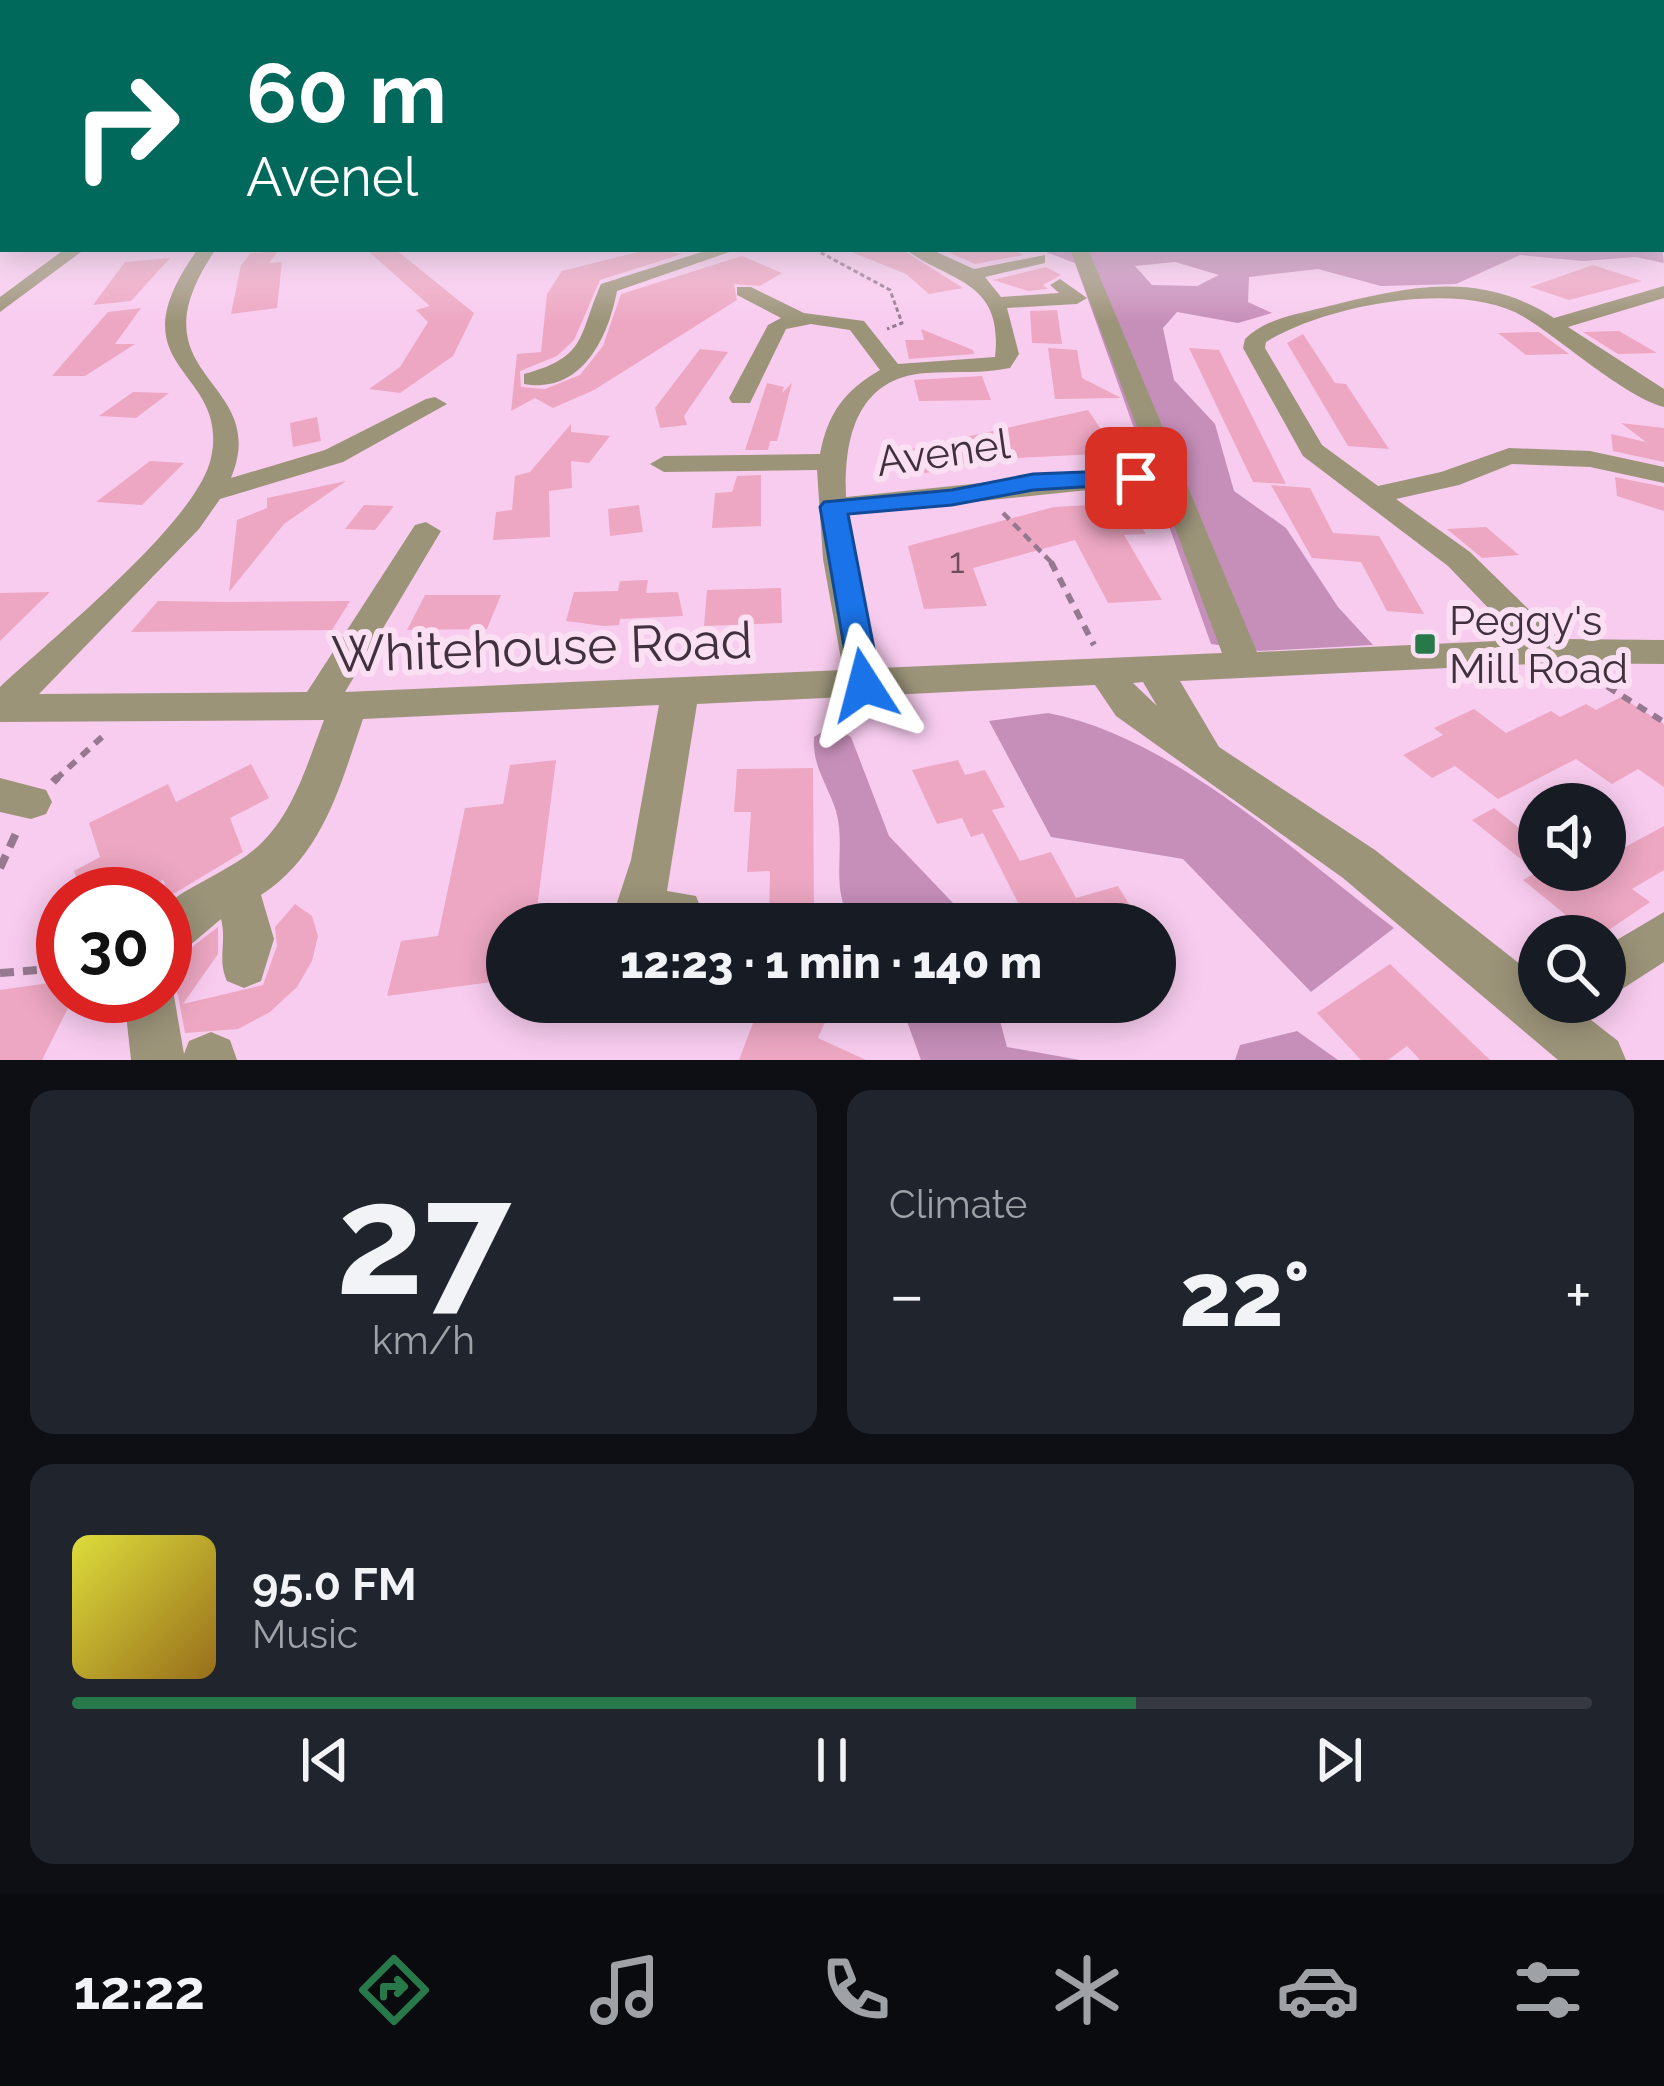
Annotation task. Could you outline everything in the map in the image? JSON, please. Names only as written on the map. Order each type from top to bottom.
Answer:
[{"type":"street","points":[[0,307],[72,252]]},
{"type":"street","points":[[1,708],[189,523],[213,491],[228,432],[221,408],[175,347],[172,320],[181,290],[205,252]]},
{"type":"street","points":[[532,379],[578,374],[602,328],[608,288],[720,252]]},
{"type":"street","points":[[864,685],[833,507],[828,462],[833,429],[846,405],[871,382],[893,372],[1002,363],[1008,353],[998,303],[975,274],[921,252]]},
{"type":"street","points":[[1080,252],[1246,668]]},
{"type":"street","points":[[975,274],[1039,259]]},
{"type":"street","points":[[998,303],[1077,298],[1060,285]]},
{"type":"street","points":[[1550,651],[1459,559],[1312,450],[1254,348],[1256,339],[1279,325],[1430,290],[1504,301],[1552,325],[1664,400]]},
{"type":"street","points":[[1552,325],[1657,292]]},
{"type":"street","points":[[747,294],[799,319]]},
{"type":"street","points":[[749,393],[778,325],[799,319],[847,322],[864,331],[893,372]]},
{"type":"street","points":[[213,491],[334,456],[435,404]]},
{"type":"street","points":[[1374,495],[1450,479],[1509,456],[1590,459],[1664,475]]},
{"type":"street","points":[[664,464],[828,462]]},
{"type":"street","name":"Avenel","points":[[833,507],[1033,482],[1136,478]]},
{"type":"street","points":[[192,911],[236,889],[276,860],[301,823],[333,707],[426,531]]},
{"type":"street","name":"Whitehouse Road","points":[[1,708],[333,707],[1550,651],[1664,652]]},
{"type":"street","points":[[1155,672],[1189,730],[1236,777]]},
{"type":"street","points":[[1107,674],[1129,706],[1518,979]]},
{"type":"street","points":[[651,903],[653,860],[680,693]]},
{"type":"street","points":[[236,889],[250,939],[244,964]]},
{"type":"street","points":[[1626,961],[1664,934]]},
{"type":"street","points":[[153,1023],[158,1060]]},
{"type":"street","points":[[1570,1023],[1599,1060]]},
{"type":"path","points":[[820,252],[890,290],[902,323],[864,331]]},
{"type":"path","points":[[982,492],[1060,571],[1107,674]]},
{"type":"path","points":[[1550,651],[1664,722]]},
{"type":"path","points":[[0,973],[36,970]]},
{"type":"shaded area","points":[[1046,252],[1663,252],[1664,263],[1635,257],[1583,261],[1520,255],[1456,284],[1381,286],[1318,269],[1249,277],[1248,302],[1272,313],[1238,323],[1177,312],[1163,328],[1174,380],[1215,424],[1234,491],[1286,528],[1338,607],[1373,645],[1259,651],[1211,644],[1075,263]],"holes":[[[1175,262],[1219,275],[1197,286],[1152,285],[1135,266]]]},
{"type":"shaded area","points":[[1048,713],[1095,726],[1186,772],[1274,833],[1394,928],[1311,992],[1183,859],[1051,837],[989,721]]},
{"type":"shaded area","points":[[833,725],[851,737],[889,836],[953,903],[843,903],[839,826],[818,766],[814,737]]},
{"type":"shaded area","points":[[908,1023],[1001,1023],[1007,1047],[1080,1060],[921,1060]]},
{"type":"shaded area","points":[[1297,1031],[1338,1060],[1235,1060],[1240,1045]]},
{"type":"building","points":[[277,252],[269,263],[282,262],[277,308],[231,314],[241,265],[251,253]]},
{"type":"building","points":[[369,252],[399,252],[474,313],[453,356],[400,393],[369,389],[400,367],[428,322],[416,310],[430,306]]},
{"type":"building","points":[[638,252],[682,254],[600,280],[574,340],[557,356],[520,371],[521,387],[545,389],[580,375],[603,346],[621,294],[742,256],[782,273],[760,286],[734,284],[737,300],[594,390],[553,408],[535,398],[511,411],[517,354],[541,352],[547,294],[562,271]]},
{"type":"building","points":[[851,252],[906,252],[963,288],[929,294],[906,274]]},
{"type":"building","points":[[948,252],[1023,255],[975,264]]},
{"type":"building","points":[[170,258],[131,301],[93,305],[125,262]]},
{"type":"building","points":[[1593,265],[1642,281],[1569,300],[1530,287]]},
{"type":"building","points":[[1046,267],[1061,275],[1043,285],[1048,289],[1028,291],[993,280]]},
{"type":"building","points":[[141,308],[115,344],[135,344],[85,376],[52,376],[108,312]]},
{"type":"building","points":[[1057,310],[1062,344],[1032,343],[1030,311]]},
{"type":"building","points":[[921,329],[974,354],[909,359],[905,340],[924,340]]},
{"type":"building","points":[[1619,331],[1657,353],[1618,354],[1583,332]]},
{"type":"building","points":[[1539,332],[1569,354],[1526,355],[1498,333]]},
{"type":"building","points":[[1303,334],[1335,383],[1346,384],[1389,449],[1348,446],[1287,343]]},
{"type":"building","points":[[1048,348],[1077,350],[1082,378],[1121,398],[1055,399]]},
{"type":"building","points":[[1189,348],[1219,350],[1286,484],[1253,482]]},
{"type":"building","points":[[700,349],[728,352],[684,416],[687,425],[660,428],[655,408]]},
{"type":"building","points":[[982,376],[991,400],[919,401],[914,380]]},
{"type":"building","points":[[767,383],[784,387],[782,393],[792,383],[777,441],[770,441],[768,450],[745,450]]},
{"type":"building","points":[[133,392],[169,393],[136,418],[99,416]]},
{"type":"building","points":[[1088,410],[1117,453],[1017,458],[1014,452],[917,475],[897,452]]},
{"type":"building","points":[[317,417],[321,441],[293,447],[290,423]]},
{"type":"building","points":[[1621,423],[1664,428],[1664,462],[1613,451],[1611,434],[1646,442]]},
{"type":"building","points":[[571,424],[571,432],[610,436],[589,463],[571,461],[572,488],[549,491],[550,537],[493,540],[496,512],[512,510],[515,476],[530,472]]},
{"type":"building","points":[[150,461],[184,463],[142,505],[96,502]]},
{"type":"building","points":[[761,475],[761,526],[712,528],[715,493],[732,492],[737,476]]},
{"type":"building","points":[[1615,477],[1664,487],[1664,511],[1617,496]]},
{"type":"building","points":[[346,481],[284,524],[229,592],[237,520],[267,508],[267,498]]},
{"type":"building","points":[[1271,485],[1310,488],[1333,533],[1379,536],[1424,614],[1387,611],[1361,562],[1312,558]]},
{"type":"building","points":[[1127,503],[1146,534],[1124,535],[1162,600],[1108,603],[1075,540],[973,568],[987,606],[924,609],[908,546],[1054,507]]},
{"type":"building","points":[[364,505],[394,506],[375,530],[345,529]]},
{"type":"building","points":[[639,505],[643,532],[610,536],[608,509]]},
{"type":"building","points":[[1486,527],[1519,555],[1482,558],[1447,529]]},
{"type":"building","points":[[648,580],[646,593],[678,592],[683,616],[620,619],[619,625],[604,626],[566,621],[574,592],[618,591],[620,581]]},
{"type":"building","points":[[781,588],[782,623],[704,626],[707,590]]},
{"type":"building","points":[[50,592],[0,641],[0,593]]},
{"type":"building","points":[[425,595],[501,595],[487,629],[407,630]]},
{"type":"building","points":[[158,601],[350,601],[332,630],[131,632]]},
{"type":"building","points":[[1621,697],[1664,724],[1664,787],[1638,769],[1611,783],[1576,759],[1529,783],[1518,783],[1518,789],[1498,799],[1455,766],[1432,778],[1403,755],[1443,735],[1434,728],[1474,709],[1506,733],[1551,711],[1560,717],[1586,704],[1596,710]]},
{"type":"building","points":[[556,760],[538,903],[486,903],[486,983],[387,996],[401,941],[438,936],[465,808],[503,804],[510,765]]},
{"type":"building","points":[[958,760],[965,775],[985,770],[1005,807],[992,810],[1020,861],[1051,852],[1076,898],[1118,886],[1128,903],[1018,903],[983,833],[971,837],[962,818],[937,824],[912,770]]},
{"type":"building","points":[[251,764],[269,798],[230,818],[243,852],[192,883],[192,867],[81,867],[100,857],[89,823],[168,784],[176,802]]},
{"type":"building","points":[[813,768],[814,903],[769,903],[770,871],[747,872],[751,812],[734,812],[737,769]]},
{"type":"building","points":[[1494,808],[1518,827],[1518,857],[1472,820]]},
{"type":"building","points":[[1664,826],[1664,870],[1632,889],[1650,902],[1626,918],[1566,915],[1536,891],[1626,891],[1626,847]]},
{"type":"building","points":[[295,904],[312,916],[318,936],[312,961],[297,987],[270,1012],[238,1029],[185,1033],[183,1023],[192,1023],[192,1002],[263,985],[277,946],[275,927]]},
{"type":"building","points":[[218,927],[218,954],[192,991],[192,947]]},
{"type":"building","points":[[1390,964],[1490,1060],[1420,1060],[1407,1046],[1388,1060],[1361,1060],[1317,1013]]},
{"type":"building","points":[[36,985],[36,1023],[60,1023],[42,1060],[0,1060],[0,990]]},
{"type":"building","points":[[753,1023],[825,1023],[818,1038],[866,1060],[739,1060]]},
{"type":"place","name":"Peggy's Mill Road","points":[[1425,644]]},
{"type":"route","points":[[864,685],[833,507],[952,498],[1033,482],[1136,478]]}]
